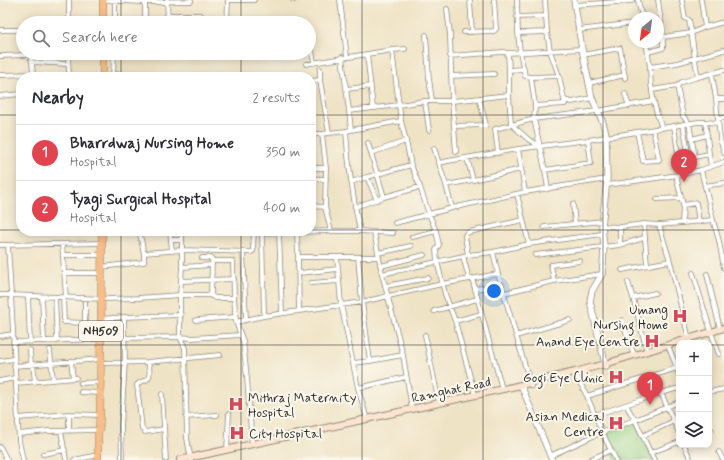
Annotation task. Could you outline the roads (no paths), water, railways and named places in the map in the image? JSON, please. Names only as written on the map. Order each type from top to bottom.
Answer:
[{"type":"highway","points":[[103,0],[103,16]]},
{"type":"highway","points":[[103,60],[103,72]]},
{"type":"highway","name":"NH509","points":[[99,458],[98,433],[103,362],[101,339],[104,319],[104,299],[101,270],[102,236]]},
{"type":"main road","name":"Ramghat Road","points":[[694,340],[723,329]]},
{"type":"main road","name":"Ramghat Road","points":[[531,384],[576,375],[647,351],[676,345]]},
{"type":"main road","name":"Ramghat Road","points":[[198,460],[522,387],[676,346]]},
{"type":"main road","name":"Ramghat Road","points":[[180,460],[191,459],[252,444],[502,389],[522,387]]},
{"type":"street","points":[[69,0],[69,16]]},
{"type":"street","points":[[103,0],[145,2],[191,0]]},
{"type":"street","points":[[114,0],[115,16]]},
{"type":"street","points":[[227,16],[228,0],[254,0]]},
{"type":"street","points":[[340,0],[351,130]]},
{"type":"street","points":[[470,0],[472,32]]},
{"type":"street","points":[[464,32],[494,31],[496,29],[494,0]]},
{"type":"street","points":[[517,0],[518,33],[525,76],[530,78],[559,76]]},
{"type":"street","points":[[535,106],[565,104],[559,76],[550,51],[545,0]]},
{"type":"street","points":[[606,365],[590,301],[592,291],[602,274],[604,246],[602,224],[607,182],[606,137],[603,124],[592,98],[582,52],[574,3],[632,0]]},
{"type":"street","points":[[638,0],[641,12]]},
{"type":"street","points":[[658,0],[659,12]]},
{"type":"street","points":[[682,0],[686,18],[689,20],[698,77]]},
{"type":"street","points":[[702,0],[705,27]]},
{"type":"street","points":[[167,1],[167,15],[201,15]]},
{"type":"street","points":[[145,2],[145,16]]},
{"type":"street","points":[[446,9],[450,35],[452,101],[456,152]]},
{"type":"street","points":[[517,17],[546,16]]},
{"type":"street","points":[[664,37],[691,33],[705,27],[724,22]]},
{"type":"street","points":[[579,30],[628,24]]},
{"type":"street","points":[[0,30],[16,30]]},
{"type":"street","points":[[518,33],[547,32]]},
{"type":"street","points":[[426,35],[432,101]]},
{"type":"street","points":[[306,64],[405,48]]},
{"type":"street","points":[[450,56],[503,52],[582,52],[620,48],[625,76],[589,83]]},
{"type":"street","points":[[647,48],[650,80],[658,119],[662,128]]},
{"type":"street","points":[[648,52],[663,48]]},
{"type":"street","points":[[392,50],[401,121],[411,165],[436,231],[439,245],[436,250],[437,261],[442,284],[475,395]]},
{"type":"street","points":[[650,67],[677,63],[724,50]]},
{"type":"street","points":[[508,52],[511,124],[529,140],[540,146]]},
{"type":"street","points":[[367,54],[374,108]]},
{"type":"street","points":[[0,56],[16,55]]},
{"type":"street","points":[[68,60],[69,72]]},
{"type":"street","points":[[113,72],[114,60]]},
{"type":"street","points":[[33,72],[32,62],[68,64]]},
{"type":"street","points":[[320,69],[320,80],[329,133]]},
{"type":"street","points":[[509,70],[524,69]]},
{"type":"street","points":[[652,90],[677,86],[682,82],[724,70]]},
{"type":"street","points":[[451,76],[494,74]]},
{"type":"street","points":[[712,74],[724,153]]},
{"type":"street","points":[[0,76],[16,76]]},
{"type":"street","points":[[530,78],[535,106],[534,119],[548,189]]},
{"type":"street","points":[[316,80],[320,80]]},
{"type":"street","points":[[347,89],[371,86]]},
{"type":"street","points":[[677,86],[683,116],[689,123],[695,157]]},
{"type":"street","points":[[0,96],[16,94]]},
{"type":"street","points":[[625,94],[629,106]]},
{"type":"street","points":[[349,111],[425,101],[452,101],[509,95]]},
{"type":"street","points":[[454,126],[486,125],[479,98]]},
{"type":"street","points":[[564,100],[572,102],[592,98]]},
{"type":"street","points":[[716,99],[724,99]]},
{"type":"street","points":[[425,101],[428,130]]},
{"type":"street","points":[[498,153],[495,129],[534,119],[597,111],[654,101]]},
{"type":"street","points":[[439,163],[518,149],[588,140],[689,123],[718,121],[724,118]]},
{"type":"street","points":[[316,134],[346,131],[401,121]]},
{"type":"street","points":[[705,122],[711,166]]},
{"type":"street","points":[[683,124],[689,158]]},
{"type":"street","points":[[674,126],[679,160],[685,174]]},
{"type":"street","points":[[637,132],[643,161],[658,160],[653,129]]},
{"type":"street","points":[[346,131],[351,182],[360,232]]},
{"type":"street","points":[[322,134],[326,168],[325,206],[331,231]]},
{"type":"street","points":[[692,139],[707,135]]},
{"type":"street","points":[[545,170],[591,163],[588,140]]},
{"type":"street","points":[[371,153],[406,141]]},
{"type":"street","points":[[368,143],[384,197]]},
{"type":"street","points":[[434,148],[452,208]]},
{"type":"street","points":[[518,149],[525,192]]},
{"type":"street","points":[[679,160],[709,154]]},
{"type":"street","points":[[467,158],[473,180]]},
{"type":"street","points":[[395,223],[452,208],[525,192],[685,174],[724,162]]},
{"type":"street","points":[[351,182],[411,165]]},
{"type":"street","points":[[316,168],[326,168]]},
{"type":"street","points":[[446,185],[521,169]]},
{"type":"street","points":[[701,170],[712,220],[719,241],[724,268]]},
{"type":"street","points":[[678,175],[677,180],[683,205],[682,223]]},
{"type":"street","points":[[367,177],[376,200]]},
{"type":"street","points":[[316,180],[326,179]]},
{"type":"street","points":[[705,186],[724,184]]},
{"type":"street","points":[[355,207],[420,187]]},
{"type":"street","points":[[517,194],[529,244]]},
{"type":"street","points":[[657,199],[681,198]]},
{"type":"street","points":[[683,205],[696,203],[699,222]]},
{"type":"street","points":[[573,204],[575,224]]},
{"type":"street","points":[[316,206],[325,206]]},
{"type":"street","points":[[502,389],[475,290],[470,278],[465,255],[465,236],[469,232],[523,220]]},
{"type":"street","points":[[544,227],[575,224],[602,224],[620,227],[712,220]]},
{"type":"street","points":[[644,224],[646,265]]},
{"type":"street","points":[[659,225],[670,261],[689,340]]},
{"type":"street","points":[[620,227],[620,245]]},
{"type":"street","points":[[316,231],[393,232]]},
{"type":"street","points":[[412,236],[436,231]]},
{"type":"street","points":[[374,232],[382,274],[403,355],[412,409]]},
{"type":"street","points":[[382,274],[465,255],[493,252],[529,244],[602,234]]},
{"type":"street","points":[[64,273],[101,270],[142,263],[144,262],[144,254],[140,236]]},
{"type":"street","points":[[171,236],[172,251]]},
{"type":"street","points":[[182,236],[180,337],[185,348],[186,438],[191,459]]},
{"type":"street","points":[[144,254],[182,250],[251,252],[253,251],[254,236]]},
{"type":"street","points":[[262,236],[264,316]]},
{"type":"street","points":[[279,236],[282,313]]},
{"type":"street","points":[[297,236],[299,311]]},
{"type":"street","points":[[535,255],[620,245],[644,238]]},
{"type":"street","points":[[171,240],[182,240]]},
{"type":"street","points":[[719,241],[724,240]]},
{"type":"street","points":[[0,245],[102,243]]},
{"type":"street","points":[[62,244],[64,273],[64,322],[85,323],[85,298]]},
{"type":"street","points":[[8,245],[15,381],[19,434],[23,460]]},
{"type":"street","points":[[298,257],[358,257],[379,255],[411,246]]},
{"type":"street","points":[[243,251],[246,319]]},
{"type":"street","points":[[493,252],[498,274],[531,384]]},
{"type":"street","points":[[63,255],[102,254]]},
{"type":"street","points":[[381,266],[424,255]]},
{"type":"street","points":[[337,257],[341,304],[358,388],[367,419]]},
{"type":"street","points":[[358,257],[370,361]]},
{"type":"street","points":[[202,258],[210,258],[212,263],[211,296]]},
{"type":"street","points":[[182,267],[233,261],[236,322],[243,341],[252,444]]},
{"type":"street","points":[[554,281],[551,265],[580,261]]},
{"type":"street","points":[[622,270],[670,261]]},
{"type":"street","points":[[299,273],[338,269]]},
{"type":"street","points":[[236,322],[282,313],[362,302],[470,278],[498,274]]},
{"type":"street","points":[[504,293],[554,281],[602,274]]},
{"type":"street","points":[[693,274],[711,334],[719,354]]},
{"type":"street","points":[[707,274],[723,329]]},
{"type":"street","points":[[180,281],[234,278]]},
{"type":"street","points":[[386,286],[428,278]]},
{"type":"street","points":[[311,283],[338,281]]},
{"type":"street","points":[[628,282],[647,351]]},
{"type":"street","points":[[475,290],[502,284]]},
{"type":"street","points":[[633,298],[655,293]]},
{"type":"street","points":[[0,296],[11,295],[104,299],[180,295],[234,298]]},
{"type":"street","points":[[28,296],[30,342]]},
{"type":"street","points":[[42,296],[44,341]]},
{"type":"street","points":[[55,297],[57,341]]},
{"type":"street","points":[[434,311],[477,299]]},
{"type":"street","points":[[454,321],[481,314]]},
{"type":"street","points":[[104,319],[180,315]]},
{"type":"street","points":[[122,460],[121,426],[125,362],[124,317]]},
{"type":"street","points":[[196,320],[236,317]]},
{"type":"street","points":[[516,336],[570,320]]},
{"type":"street","points":[[622,320],[634,355]]},
{"type":"street","points":[[0,336],[13,334]]},
{"type":"street","points":[[124,338],[192,338],[241,335]]},
{"type":"street","points":[[425,335],[439,403]]},
{"type":"street","points":[[13,342],[101,339]]},
{"type":"street","points":[[669,348],[676,366]]},
{"type":"street","points":[[30,350],[35,382]]},
{"type":"street","points":[[50,350],[54,380]]},
{"type":"street","points":[[14,366],[71,361],[148,362],[220,355]]},
{"type":"street","points":[[353,363],[403,355]]},
{"type":"street","points":[[0,361],[14,359]]},
{"type":"street","points":[[0,381],[35,382],[75,378],[71,361]]},
{"type":"street","points":[[148,362],[149,378],[137,385],[142,429],[145,432],[164,429]]},
{"type":"street","points":[[587,396],[676,368]]},
{"type":"street","points":[[576,375],[616,460]]},
{"type":"street","points":[[358,388],[406,377]]},
{"type":"street","points":[[81,383],[101,382]]},
{"type":"street","points":[[522,387],[551,458],[602,432],[676,403]]},
{"type":"street","points":[[594,415],[676,389]]},
{"type":"street","points":[[712,391],[724,389]]},
{"type":"street","points":[[81,392],[100,392]]},
{"type":"street","points":[[661,393],[676,426]]},
{"type":"street","points":[[162,394],[166,460]]},
{"type":"street","points":[[626,405],[635,420],[654,460]]},
{"type":"street","points":[[18,418],[69,414],[100,415]]},
{"type":"street","points":[[69,414],[69,431]]},
{"type":"street","points":[[227,450],[229,414]]},
{"type":"street","points":[[186,417],[217,415]]},
{"type":"street","points":[[642,436],[674,421]]},
{"type":"street","points":[[19,434],[99,430]]},
{"type":"street","points":[[61,431],[66,460]]},
{"type":"street","points":[[650,454],[676,443]]},
{"type":"street","points":[[0,448],[7,460]]},
{"type":"street","points":[[685,448],[691,460]]},
{"type":"street","points":[[43,454],[64,450]]},
{"type":"street","points":[[589,460],[611,450]]},
{"type":"street","points":[[719,452],[723,460]]},
{"type":"street","points":[[74,460],[99,458]]},
{"type":"place","name":"Tyagi Surgical Hospital","points":[[684,182]]},
{"type":"place","name":"Umang Nursing Home","points":[[680,316]]},
{"type":"place","name":"Anand Eye Centre","points":[[652,341]]},
{"type":"place","name":"Gogi Eye Clinic","points":[[616,377]]},
{"type":"place","name":"Mithraj Maternity Hospital","points":[[236,404]]},
{"type":"place","name":"Bharrdwaj Nursing Home","points":[[650,405]]},
{"type":"place","name":"Asian Medical Centre","points":[[616,423]]},
{"type":"place","name":"City Hospital","points":[[237,433]]}]
